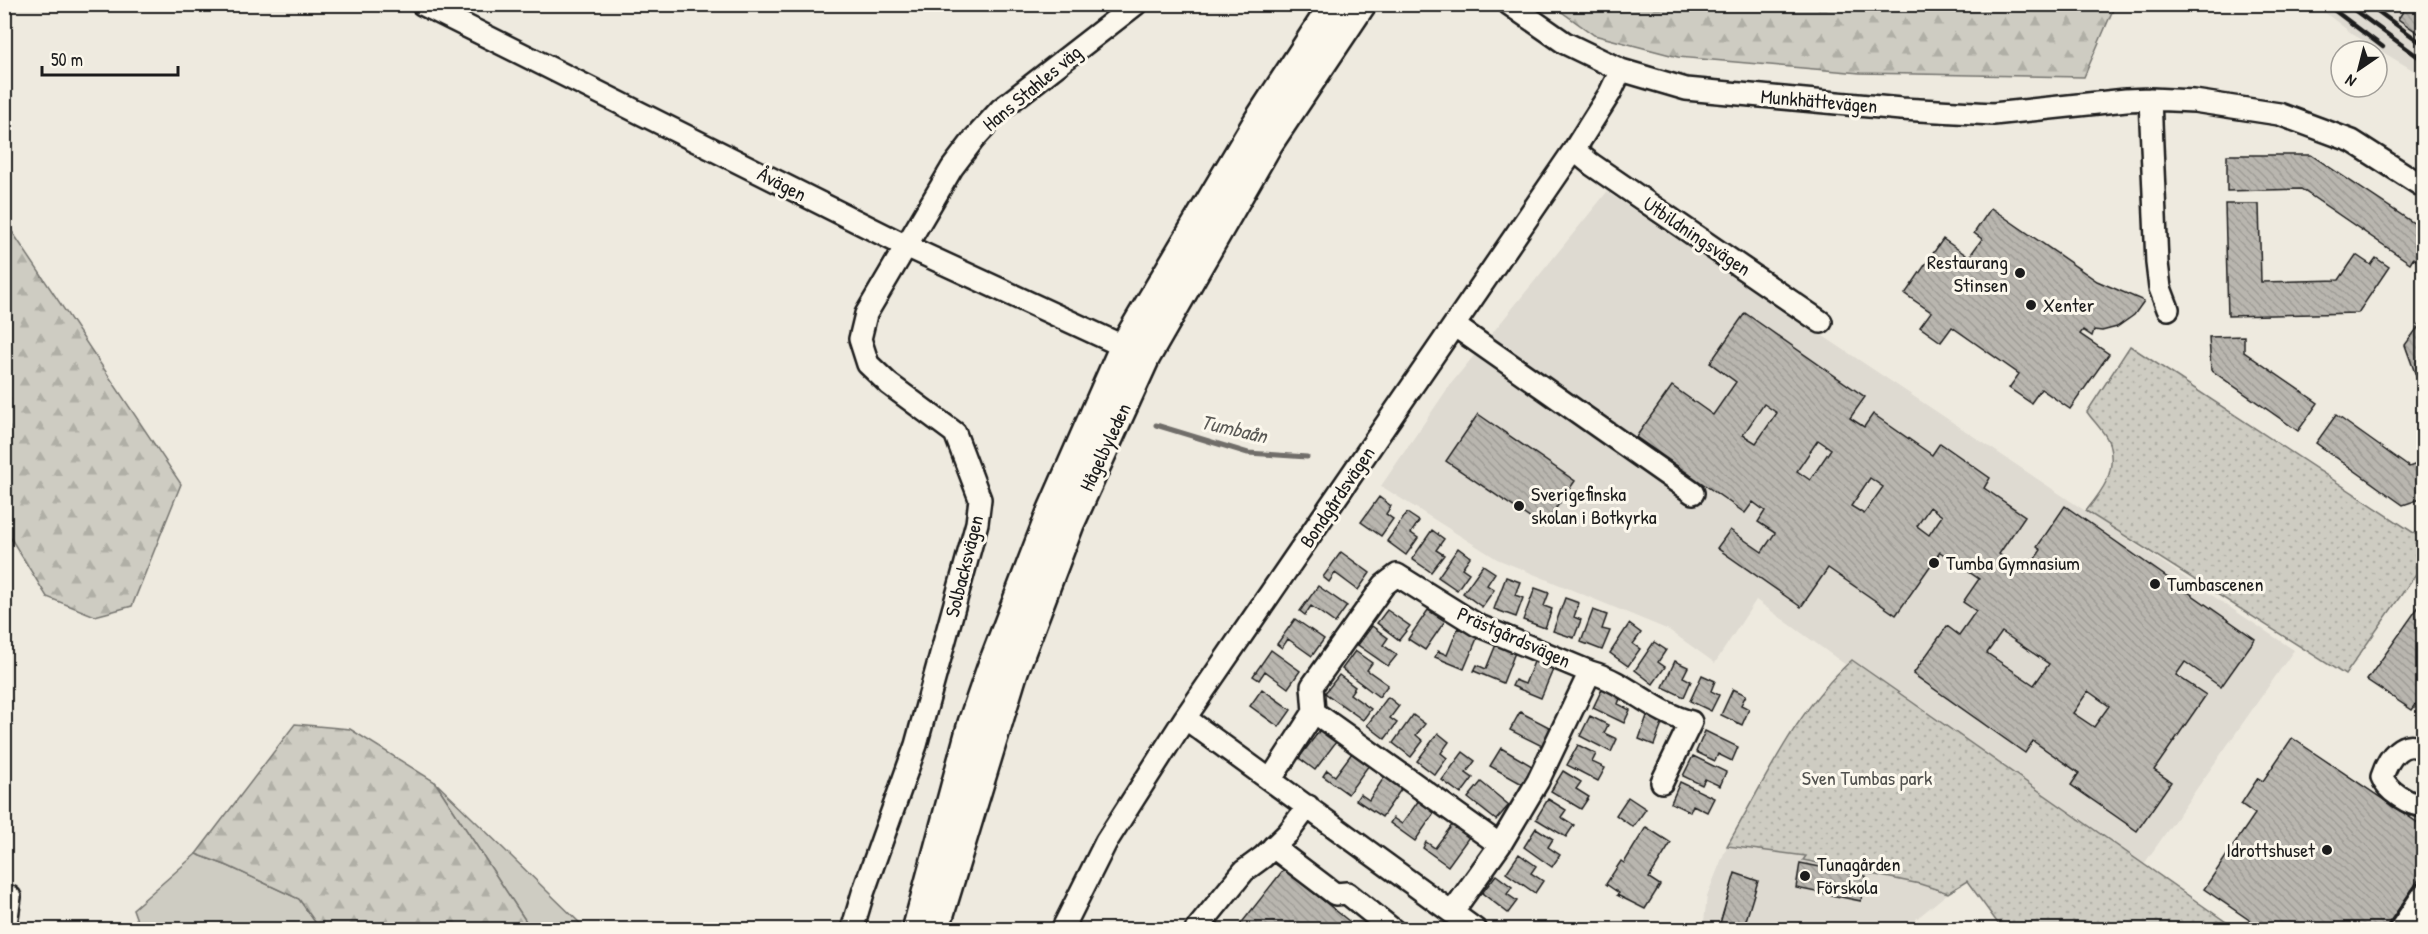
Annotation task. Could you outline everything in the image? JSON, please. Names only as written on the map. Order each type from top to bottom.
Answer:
[{"type":"main road","name":"Hågelbyleden","points":[[916,930],[972,723],[1051,512],[1259,119],[1334,4]]},
{"type":"main road","name":"Hågelbyleden","points":[[935,930],[1014,671],[1135,352],[1269,143],[1362,4]]},
{"type":"street","name":"Åvägen","points":[[422,4],[906,246],[1135,352]]},
{"type":"street","name":"Hans Stahles väg","points":[[906,246],[952,168],[1001,109],[1136,4]]},
{"type":"street","name":"Munkhättevägen","points":[[1509,4],[1565,43],[1620,70],[1686,89],[1901,109],[1994,114],[2150,99],[2194,101],[2279,114],[2352,141],[2424,187]]},
{"type":"street","name":"Bondgårdsvägen","points":[[1062,930],[1106,842],[1185,718],[1574,150],[1610,93],[1620,70]]},
{"type":"street","points":[[2150,99],[2157,263],[2160,288],[2168,309]]},
{"type":"street","name":"Utbildningsvägen","points":[[1574,150],[1821,322]]},
{"type":"street","name":"Solbacksvägen","points":[[852,930],[916,745],[977,523],[980,499],[955,433],[889,384],[868,364],[860,339],[866,314],[906,246]]},
{"type":"street","points":[[1455,326],[1693,493]]},
{"type":"street","name":"Prästgårdsvägen","points":[[1314,712],[1312,686],[1384,585],[1397,575],[1477,625],[1590,672],[1608,676],[1677,718],[1691,722],[1662,782]]},
{"type":"street","name":"Prästgårdsvägen","points":[[1453,912],[1500,845],[1538,781],[1590,672]]},
{"type":"street","points":[[1271,779],[1314,712],[1500,845]]},
{"type":"street","points":[[1185,718],[1476,930]]},
{"type":"street","points":[[2424,750],[2409,744],[2400,748],[2382,777],[2384,784],[2414,805],[2424,806]]},
{"type":"street","points":[[1196,930],[1244,871],[1288,833],[1308,806]]},
{"type":"street","points":[[1273,847],[1335,894],[1347,893],[1393,930]]},
{"type":"street","points":[[2400,930],[2424,894]]},
{"type":"street","points":[[6,930],[10,897]]},
{"type":"shaded area","points":[[2315,5],[2423,5],[2423,76],[2389,56],[2389,39],[2361,39]]},
{"type":"shaded area","name":"Tumba Gymnasium","points":[[1607,192],[2294,650],[2130,884],[1908,710],[1756,600],[1715,663],[1669,630],[1497,559],[1381,486],[1450,385]]},
{"type":"shaded area","name":"Tunagården Förskola","points":[[1727,846],[1842,860],[1948,893],[1904,929],[1703,930],[1707,896]]},
{"type":"green space","points":[[1552,5],[2115,5],[2084,77],[1860,73],[1678,57],[1594,35]]},
{"type":"green space","points":[[5,221],[181,484],[132,606],[95,616],[47,597],[5,529]]},
{"type":"green space","points":[[2130,346],[2423,539],[2423,564],[2345,675],[2086,511],[2103,488],[2111,463],[2109,443],[2087,412]]},
{"type":"green space","name":"Sven Tumbas park","points":[[1852,660],[2236,929],[2002,929],[1967,881],[1948,893],[1920,884],[1803,860],[1806,856],[1727,846],[1798,724],[1832,679]]},
{"type":"green space","points":[[295,724],[350,729],[435,782],[531,929],[320,929],[299,899],[228,866],[196,854]]},
{"type":"green space","points":[[435,782],[586,929],[531,929]]},
{"type":"green space","points":[[196,854],[228,866],[299,899],[320,929],[140,929],[133,909]]},
{"type":"building","points":[[2408,4],[2424,14],[2424,37],[2398,19]]},
{"type":"building","points":[[2227,155],[2311,155],[2424,230],[2424,266],[2413,258],[2410,263],[2301,189],[2227,191]]},
{"type":"building","points":[[2225,204],[2259,204],[2261,282],[2339,280],[2356,255],[2371,265],[2376,258],[2389,267],[2358,313],[2228,316]]},
{"type":"building","name":"Xenter","points":[[1991,208],[2097,281],[2144,301],[2134,315],[2117,327],[2102,331],[2094,330],[2092,336],[2083,330],[2080,334],[2109,354],[2070,409],[2041,389],[2031,403],[2009,388],[2019,374],[1952,327],[1941,342],[1920,327],[1931,312],[1905,294],[1943,239],[1969,257],[1982,239],[1974,233]]},
{"type":"building","points":[[1745,313],[1865,397],[1850,418],[1864,427],[1873,414],[1932,455],[1940,443],[1990,478],[1984,488],[2025,516],[1999,554],[2025,573],[2041,550],[2037,547],[2065,506],[2255,639],[2221,687],[2185,662],[2176,675],[2206,695],[2154,770],[2171,782],[2137,831],[2071,785],[2079,773],[2033,741],[2025,753],[1913,674],[1947,626],[1959,635],[1976,611],[1963,602],[1979,579],[1940,552],[1896,615],[1828,568],[1801,607],[1717,548],[1730,530],[1762,552],[1775,533],[1758,522],[1765,511],[1753,502],[1745,513],[1636,437],[1672,386],[1713,415],[1736,382],[1710,363]],"holes":[[[1764,404],[1777,413],[1756,443],[1743,435]],[[1818,440],[1831,449],[1810,480],[1797,471]],[[1870,478],[1883,487],[1864,514],[1851,506]],[[1930,507],[1942,516],[1929,535],[1917,526]],[[2002,632],[2049,664],[2034,685],[1987,653]],[[2088,691],[2109,706],[2094,727],[2073,713]]]},
{"type":"building","points":[[2424,319],[2424,398],[2405,345]]},
{"type":"building","points":[[2244,336],[2244,352],[2318,403],[2298,431],[2211,370],[2209,337]]},
{"type":"building","points":[[1478,414],[1575,481],[1543,527],[1446,461]]},
{"type":"building","points":[[2336,415],[2409,467],[2422,462],[2424,498],[2403,505],[2316,443]]},
{"type":"building","points":[[1379,497],[1391,506],[1386,514],[1393,519],[1381,536],[1361,522]]},
{"type":"building","points":[[1407,513],[1419,521],[1411,533],[1418,538],[1406,555],[1387,541]]},
{"type":"building","points":[[1432,530],[1444,539],[1436,550],[1444,555],[1431,572],[1412,559]]},
{"type":"building","points":[[1458,548],[1470,557],[1462,568],[1469,573],[1457,590],[1438,577]]},
{"type":"building","points":[[1341,552],[1370,573],[1358,590],[1335,573],[1329,582],[1323,577]]},
{"type":"building","points":[[1483,565],[1495,573],[1487,585],[1494,590],[1482,607],[1463,593]]},
{"type":"building","points":[[1506,577],[1520,582],[1515,595],[1523,598],[1516,617],[1494,609]]},
{"type":"building","points":[[1318,586],[1347,606],[1335,623],[1311,606],[1305,615],[1300,611]]},
{"type":"building","points":[[1535,588],[1549,593],[1544,606],[1552,609],[1545,628],[1523,620]]},
{"type":"building","points":[[1565,598],[1579,603],[1574,617],[1581,620],[1574,638],[1553,631]]},
{"type":"building","points":[[2424,599],[2424,694],[2412,710],[2367,680]]},
{"type":"building","points":[[1387,610],[1410,626],[1399,640],[1377,623]]},
{"type":"building","points":[[1428,610],[1445,621],[1425,650],[1408,639]]},
{"type":"building","points":[[1593,610],[1607,615],[1602,629],[1610,631],[1602,650],[1581,642]]},
{"type":"building","points":[[1295,619],[1324,639],[1312,656],[1288,639],[1282,648],[1277,644]]},
{"type":"building","points":[[1629,624],[1641,633],[1633,644],[1640,649],[1628,666],[1610,653]]},
{"type":"building","points":[[1372,626],[1388,638],[1383,645],[1397,655],[1388,666],[1358,645]]},
{"type":"building","points":[[1458,628],[1478,636],[1464,669],[1435,657],[1438,651],[1447,655]]},
{"type":"building","points":[[1497,642],[1516,650],[1503,683],[1474,671],[1477,665],[1486,669]]},
{"type":"building","points":[[1654,642],[1666,650],[1658,662],[1665,667],[1653,684],[1635,670]]},
{"type":"building","points":[[1271,650],[1300,671],[1288,688],[1265,671],[1259,680],[1253,676]]},
{"type":"building","points":[[1355,651],[1372,663],[1367,670],[1388,685],[1379,697],[1342,669]]},
{"type":"building","points":[[1536,657],[1555,665],[1541,698],[1512,686],[1515,680],[1525,684]]},
{"type":"building","points":[[1675,661],[1688,667],[1683,677],[1691,681],[1684,697],[1663,687]]},
{"type":"building","points":[[1339,675],[1355,687],[1350,694],[1371,709],[1363,720],[1325,693]]},
{"type":"building","points":[[1702,675],[1715,681],[1711,691],[1719,695],[1711,711],[1690,701]]},
{"type":"building","points":[[1603,687],[1621,696],[1618,704],[1630,710],[1624,723],[1593,708]]},
{"type":"building","points":[[1262,689],[1291,710],[1279,727],[1250,706]]},
{"type":"building","points":[[1733,689],[1746,695],[1741,705],[1749,709],[1742,725],[1721,715]]},
{"type":"building","points":[[1388,697],[1399,706],[1390,718],[1397,723],[1385,739],[1367,725]]},
{"type":"building","points":[[1520,712],[1551,728],[1542,746],[1510,730]]},
{"type":"building","points":[[1648,713],[1664,719],[1654,745],[1639,739]]},
{"type":"building","points":[[1413,715],[1425,724],[1416,735],[1423,741],[1411,757],[1393,743]]},
{"type":"building","points":[[1590,716],[1608,725],[1604,733],[1617,739],[1611,752],[1580,736]]},
{"type":"building","points":[[1320,730],[1336,742],[1315,770],[1299,758]]},
{"type":"building","points":[[1705,731],[1738,747],[1732,761],[1718,754],[1715,761],[1696,752]]},
{"type":"building","points":[[1438,733],[1449,742],[1441,753],[1447,758],[1435,775],[1417,761]]},
{"type":"building","name":"Idrottshuset","points":[[2292,738],[2424,827],[2424,872],[2384,930],[2264,930],[2204,889],[2255,814],[2241,804],[2258,778],[2263,781]]},
{"type":"building","points":[[1578,745],[1596,754],[1592,762],[1605,768],[1598,781],[1567,765]]},
{"type":"building","points":[[1501,748],[1532,766],[1522,784],[1490,766]]},
{"type":"building","points":[[1463,752],[1475,761],[1466,773],[1473,778],[1461,794],[1442,780]]},
{"type":"building","points":[[1352,753],[1369,765],[1348,794],[1323,776],[1327,770],[1335,776]]},
{"type":"building","points":[[1693,756],[1726,772],[1720,786],[1705,779],[1702,785],[1683,776]]},
{"type":"building","points":[[1563,771],[1581,782],[1576,789],[1589,797],[1581,809],[1551,791]]},
{"type":"building","points":[[1385,776],[1402,788],[1382,817],[1356,800],[1360,794],[1369,800]]},
{"type":"building","points":[[1481,782],[1509,805],[1496,820],[1468,798]]},
{"type":"building","points":[[1680,782],[1714,798],[1707,812],[1693,805],[1690,812],[1671,803]]},
{"type":"building","points":[[1628,797],[1646,809],[1633,827],[1616,815]]},
{"type":"building","points":[[1548,799],[1566,810],[1561,817],[1574,825],[1566,837],[1536,819]]},
{"type":"building","points":[[1419,800],[1435,812],[1415,841],[1390,823],[1393,818],[1402,824]]},
{"type":"building","points":[[1452,825],[1469,837],[1448,866],[1423,848],[1426,842],[1435,848]]},
{"type":"building","points":[[1646,827],[1671,843],[1649,878],[1660,885],[1645,909],[1617,895],[1619,893],[1606,884],[1621,861],[1624,863]]},
{"type":"building","points":[[1536,828],[1553,839],[1548,847],[1560,855],[1552,867],[1524,847]]},
{"type":"building","points":[[1519,854],[1536,866],[1531,873],[1543,881],[1535,893],[1506,873]]},
{"type":"building","points":[[1800,863],[1866,876],[1861,901],[1796,888]]},
{"type":"building","points":[[1284,869],[1360,930],[1236,930]]},
{"type":"building","points":[[1735,873],[1758,881],[1743,930],[1718,930]]},
{"type":"building","points":[[1496,875],[1512,887],[1507,894],[1517,901],[1508,913],[1482,893]]},
{"type":"waterway","name":"Tumbaån","points":[[1156,425],[1248,453],[1307,457]]},
{"type":"railway","points":[[2326,4],[2372,39]]},
{"type":"railway","points":[[2346,4],[2424,61]]},
{"type":"railway","points":[[2368,4],[2424,45]]},
{"type":"place","name":"Restaurang Stinsen","points":[[2020,273]]},
{"type":"place","name":"Xenter","points":[[2031,305]]},
{"type":"place","name":"Sverigefinska skolan i Botkyrka","points":[[1519,506]]},
{"type":"place","name":"Tumba Gymnasium","points":[[1934,563]]},
{"type":"place","name":"Tumbascenen","points":[[2155,584]]},
{"type":"place","name":"Idrottshuset","points":[[2327,850]]},
{"type":"place","name":"Tunagården Förskola","points":[[1805,876]]}]
